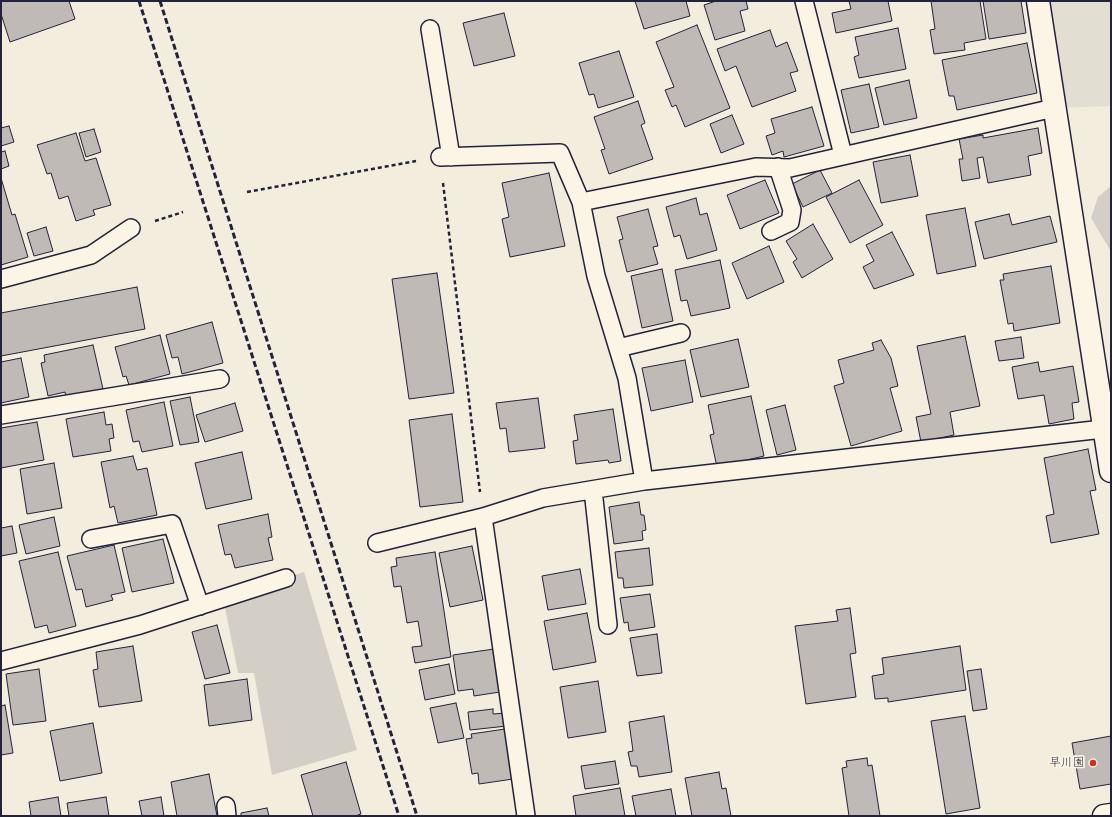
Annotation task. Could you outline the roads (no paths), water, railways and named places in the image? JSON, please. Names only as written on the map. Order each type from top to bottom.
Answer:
[{"type":"street","points":[[1038,1],[1103,429],[1111,471]]},
{"type":"street","points":[[1104,816],[1111,814]]},
{"type":"lane","points":[[804,1],[843,155]]},
{"type":"lane","points":[[430,29],[446,157],[560,153],[581,202],[596,276],[627,378],[644,481]]},
{"type":"lane","points":[[581,202],[756,167],[790,168],[1054,108]]},
{"type":"lane","points":[[771,231],[790,222],[792,210],[778,167]]},
{"type":"lane","points":[[1,278],[91,255],[131,228]]},
{"type":"lane","points":[[618,348],[681,333]]},
{"type":"lane","points":[[1,415],[220,379]]},
{"type":"lane","points":[[377,543],[483,517],[544,498],[644,481],[1103,429]]},
{"type":"lane","points":[[593,490],[608,625]]},
{"type":"lane","points":[[483,517],[526,816]]},
{"type":"lane","points":[[91,539],[172,524],[200,606]]},
{"type":"lane","points":[[1,661],[140,625],[286,578]]},
{"type":"railway","points":[[139,1],[399,816]]},
{"type":"railway","points":[[160,1],[417,816]]},
{"type":"place","name":"早川園","points":[[1093,763]]}]
